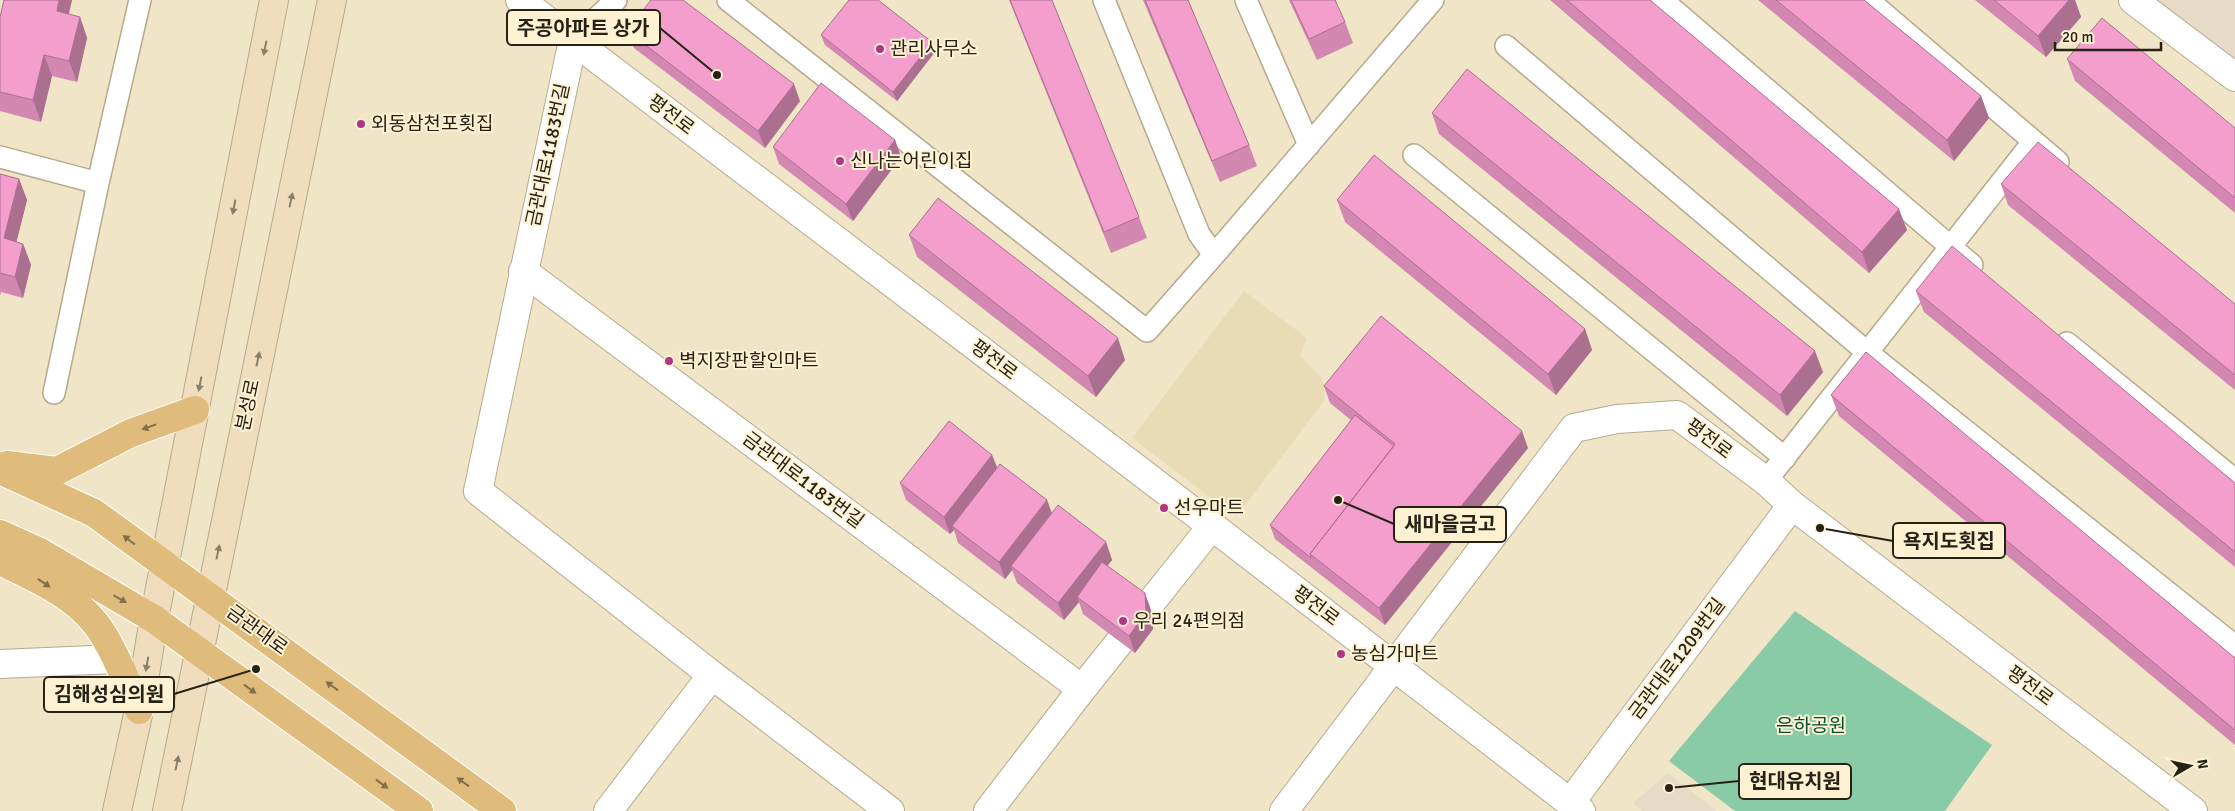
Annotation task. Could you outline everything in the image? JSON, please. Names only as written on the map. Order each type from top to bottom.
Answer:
[{"type":"main road","points":[[117,811],[139,710],[164,566],[274,0]]},
{"type":"main road","name":"분성로","points":[[167,811],[200,653],[209,595],[332,0]]},
{"type":"main road","points":[[0,465],[57,471],[131,433],[195,410]]},
{"type":"main road","name":"금관대로","points":[[0,470],[94,513],[164,566],[209,595],[502,811]]},
{"type":"main road","points":[[0,534],[40,552],[154,619],[419,811]]},
{"type":"main road","points":[[0,561],[36,578],[72,602],[96,624],[139,710]]},
{"type":"street","name":"평전로","points":[[520,0],[1394,666],[1574,428],[1617,419],[1678,415],[1766,481],[1792,505],[2193,811]]},
{"type":"street","points":[[2133,0],[2235,77]]},
{"type":"street","name":"금관대로1183번길","points":[[573,40],[478,491],[890,811]]},
{"type":"street","name":"금관대로1183번길","points":[[523,271],[1082,688]]},
{"type":"street","name":"금관대로1209번길","points":[[1575,807],[1792,505]]},
{"type":"street","points":[[988,811],[1082,688],[1212,526]]},
{"type":"street","points":[[0,664],[115,659]]},
{"type":"street","points":[[1284,811],[1394,666],[1575,807]]},
{"type":"street","points":[[608,811],[712,674]]},
{"type":"lane","points":[[54,393],[98,183],[140,0]]},
{"type":"lane","points":[[573,40],[616,0]]},
{"type":"lane","points":[[728,0],[1148,331],[1431,1]]},
{"type":"lane","points":[[1104,0],[1199,234],[1214,255]]},
{"type":"lane","points":[[1246,0],[1309,145]]},
{"type":"lane","points":[[1662,0],[1989,279]]},
{"type":"lane","points":[[1868,0],[2072,174]]},
{"type":"lane","points":[[1506,46],[1868,353],[2235,646]]},
{"type":"lane","points":[[1766,481],[2033,142]]},
{"type":"lane","points":[[1414,155],[1785,458]]},
{"type":"lane","points":[[0,157],[98,183]]},
{"type":"lane","points":[[2051,329],[2235,480]]},
{"type":"shaded area","points":[[2157,0],[2235,0],[2235,59],[2222,52]]},
{"type":"shaded area","points":[[1244,291],[1307,338],[1300,356],[1319,375],[1325,385],[1324,401],[1236,517],[1132,438]]},
{"type":"shaded area","points":[[1668,773],[1717,811],[1642,811],[1633,803]]},
{"type":"green space","name":"은하공원","points":[[1795,611],[1992,745],[1945,811],[1735,811],[1669,761]]},
{"type":"building","points":[[4,0],[59,0],[57,11],[80,17],[69,61],[44,55],[33,100],[0,92],[0,17]]},
{"type":"building","points":[[651,0],[683,0],[794,84],[758,131],[627,31]]},
{"type":"building","name":"관리사무소","points":[[849,0],[878,0],[932,42],[893,92],[821,35]]},
{"type":"building","points":[[1010,0],[1052,0],[1139,217],[1104,232]]},
{"type":"building","points":[[1145,0],[1188,0],[1249,145],[1212,161]]},
{"type":"building","points":[[1291,0],[1335,0],[1345,22],[1309,39]]},
{"type":"building","points":[[1567,0],[1650,0],[1899,209],[1862,252]]},
{"type":"building","points":[[1776,0],[1864,0],[1981,96],[1947,140]]},
{"type":"building","points":[[1994,0],[2069,0],[2038,36]]},
{"type":"building","points":[[2102,18],[2235,128],[2235,198],[2067,59]]},
{"type":"building","points":[[1467,69],[1815,351],[1780,395],[1432,113]]},
{"type":"building","name":"신나는어린이집","points":[[821,83],[895,140],[846,204],[773,147]]},
{"type":"building","points":[[2038,142],[2235,304],[2235,375],[2001,184]]},
{"type":"building","points":[[1374,155],[1585,329],[1548,374],[1337,200]]},
{"type":"building","points":[[0,174],[19,179],[4,238],[23,244],[15,277],[0,273]]},
{"type":"building","points":[[938,198],[1118,338],[1088,376],[909,235]]},
{"type":"building","points":[[1952,246],[2235,483],[2235,552],[1916,291]]},
{"type":"building","points":[[1381,316],[1522,431],[1379,608],[1310,554],[1395,444],[1324,386]]},
{"type":"building","points":[[1866,352],[2235,658],[2235,730],[1831,395]]},
{"type":"building","points":[[1355,415],[1394,446],[1310,554],[1311,558],[1270,525]]},
{"type":"building","points":[[949,421],[992,455],[944,517],[900,483]]},
{"type":"building","points":[[1000,464],[1047,500],[999,562],[952,526]]},
{"type":"building","points":[[1058,505],[1106,542],[1058,603],[1011,566]]},
{"type":"building","name":"우리 24편의점","points":[[1102,562],[1145,593],[1146,612],[1129,636],[1077,597]]},
{"type":"place","name":"관리사무소","points":[[880,49]]},
{"type":"place","name":"주공아파트 상가","points":[[717,75]]},
{"type":"place","name":"외동삼천포횟집","points":[[361,124]]},
{"type":"place","name":"신나는어린이집","points":[[840,161]]},
{"type":"place","name":"벽지장판할인마트","points":[[669,361]]},
{"type":"place","name":"새마을금고","points":[[1338,500]]},
{"type":"place","name":"선우마트","points":[[1164,508]]},
{"type":"place","name":"욕지도횟집","points":[[1820,528]]},
{"type":"place","name":"우리 24편의점","points":[[1123,621]]},
{"type":"place","name":"농심가마트","points":[[1341,654]]},
{"type":"place","name":"김해성심의원","points":[[256,669]]},
{"type":"place","name":"현대유치원","points":[[1669,788]]}]
